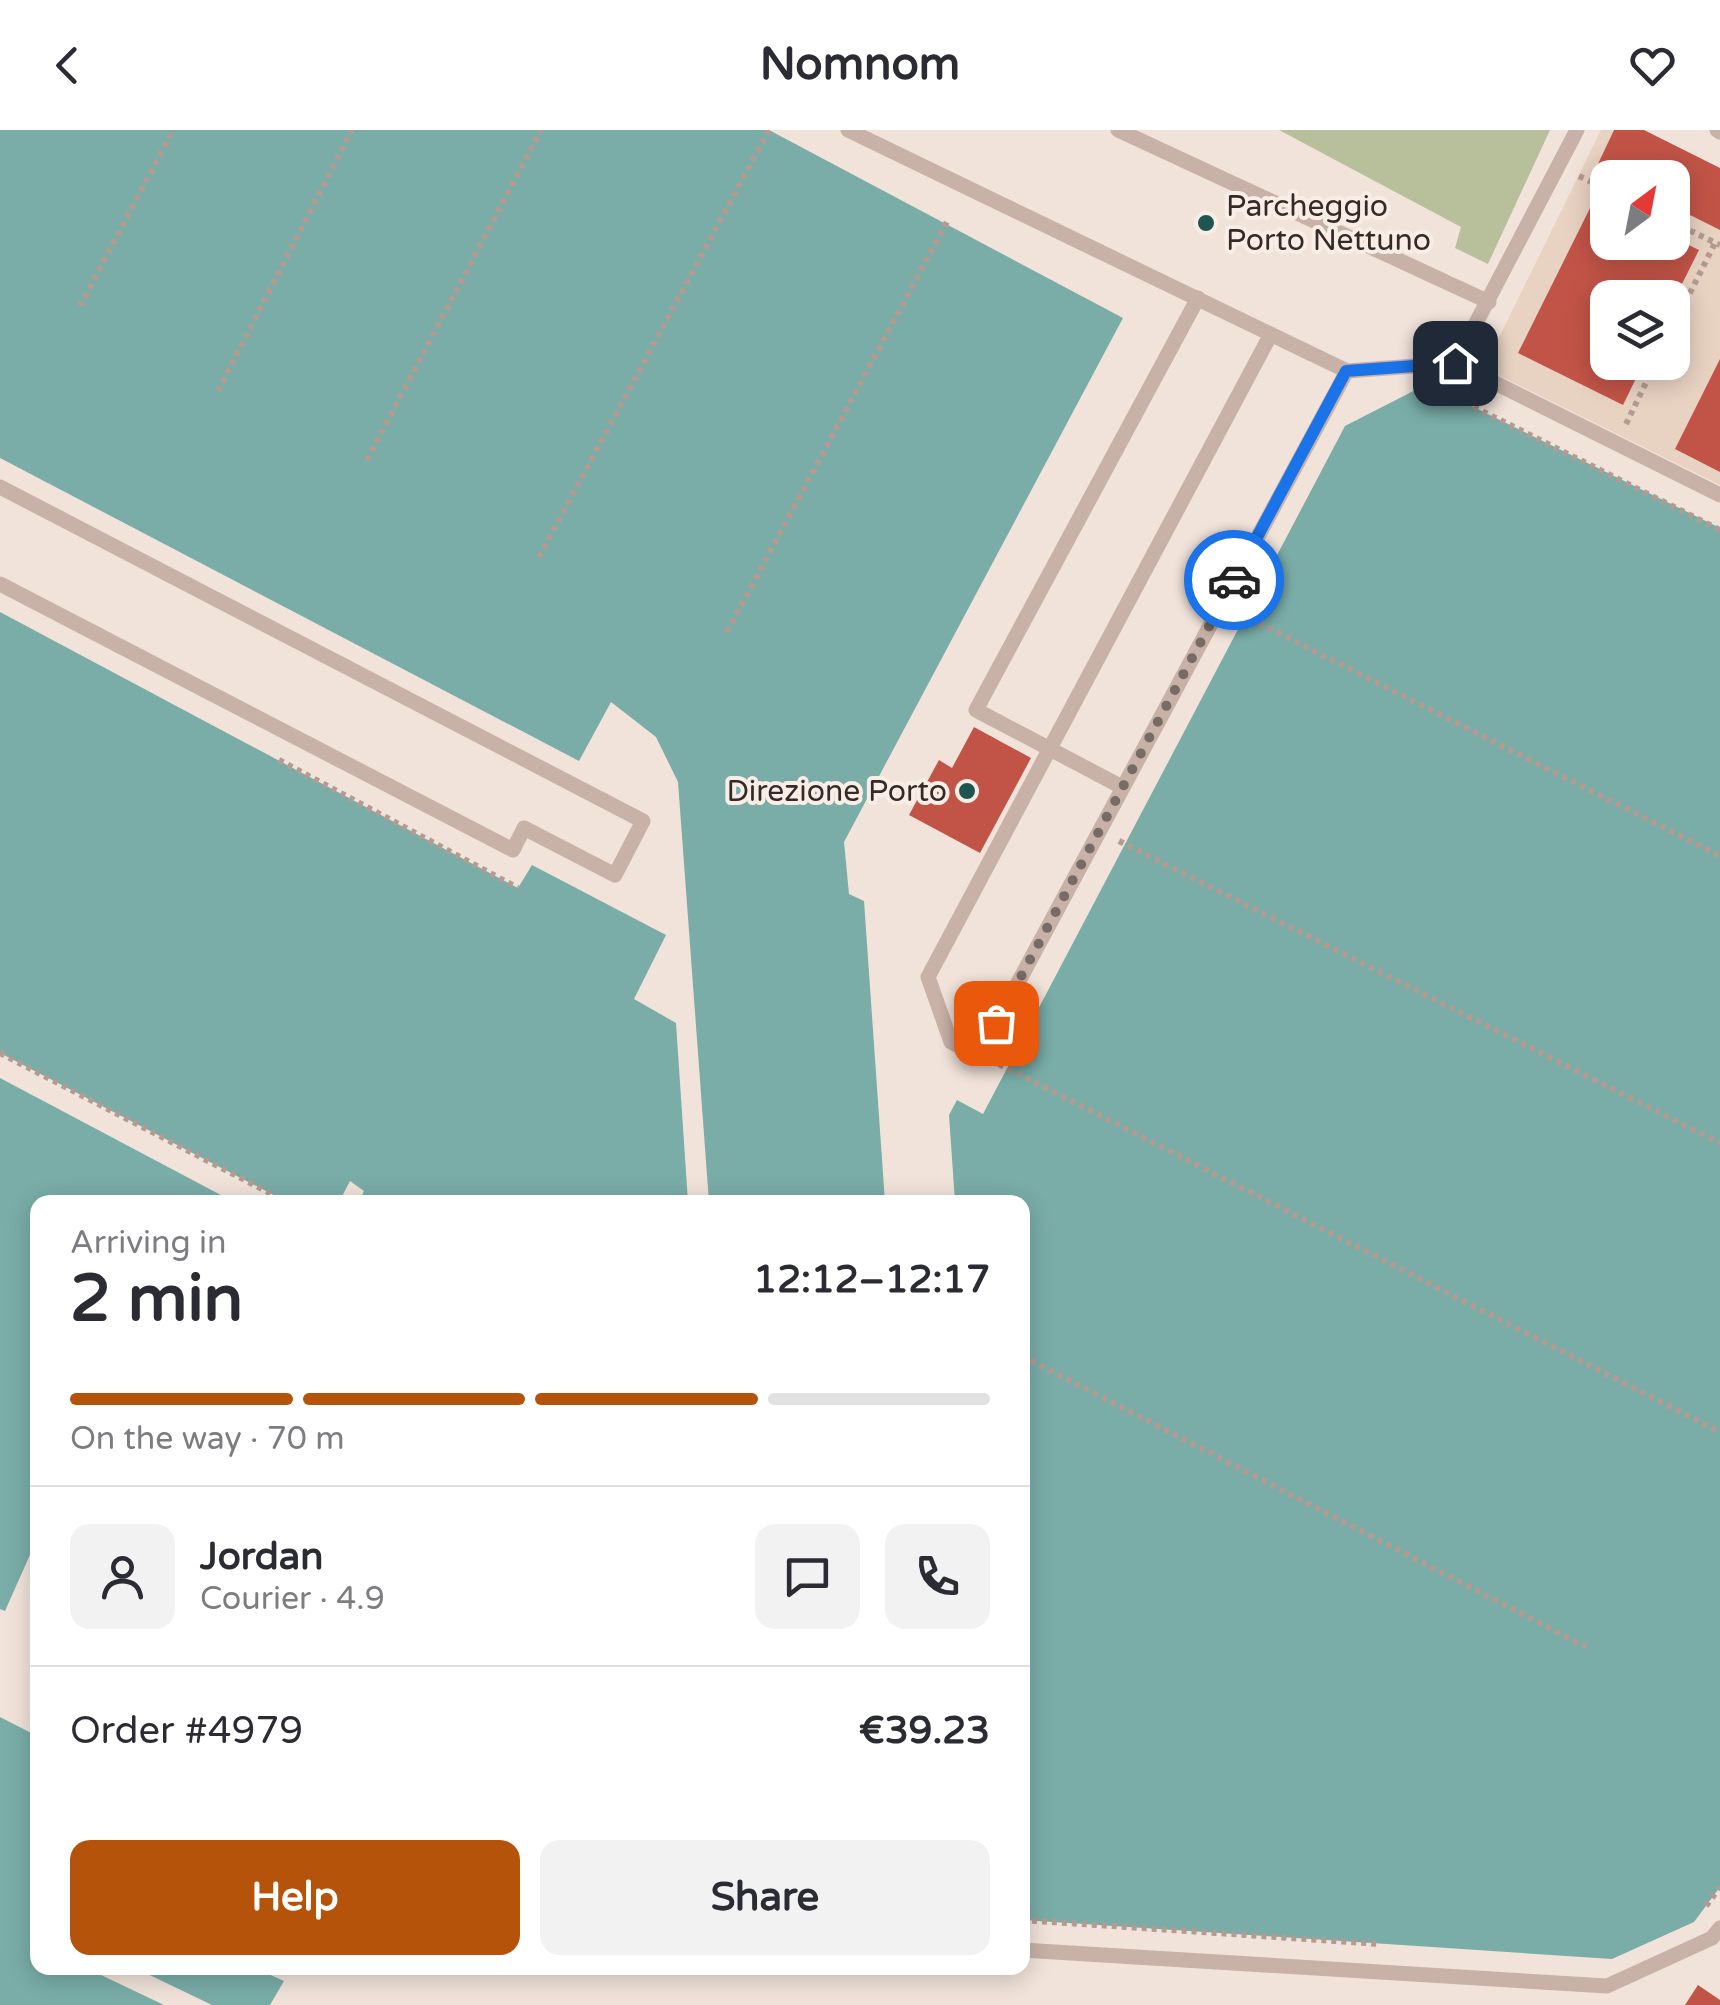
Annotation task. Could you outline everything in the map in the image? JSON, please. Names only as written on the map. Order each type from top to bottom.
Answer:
[{"type":"lane","points":[[848,130],[1346,371],[1455,363],[1720,495]]},
{"type":"lane","points":[[1118,130],[1488,302]]},
{"type":"lane","points":[[1455,363],[1577,130]]},
{"type":"lane","points":[[1122,787],[976,710],[1198,298]]},
{"type":"lane","points":[[1271,334],[928,976],[950,1042],[978,1057],[1346,371]]},
{"type":"lane","points":[[0,487],[642,821],[615,875],[524,828],[512,850],[0,584]]},
{"type":"lane","points":[[1030,1950],[1607,1986],[1712,1938],[1720,1928]]},
{"type":"path","points":[[80,306],[173,130]]},
{"type":"path","points":[[218,391],[352,130]]},
{"type":"path","points":[[367,460],[542,130]]},
{"type":"path","points":[[539,557],[769,130]]},
{"type":"path","points":[[1560,166],[1590,181]]},
{"type":"path","points":[[727,632],[949,218]]},
{"type":"path","points":[[1690,231],[1717,244],[1690,295]]},
{"type":"path","points":[[1617,443],[1647,380]]},
{"type":"path","points":[[1428,384],[1720,530]]},
{"type":"path","points":[[1230,610],[1720,856]]},
{"type":"path","points":[[1109,836],[1720,1143]]},
{"type":"path","points":[[0,1052],[274,1195]]},
{"type":"path","points":[[989,1058],[1720,1432]]},
{"type":"path","points":[[1030,1360],[1588,1648]]},
{"type":"path","points":[[1703,1910],[1720,1887]]},
{"type":"path","points":[[1030,1921],[1396,1945]]},
{"type":"green space","points":[[1279,130],[1550,130],[1488,264],[1455,248],[1461,227]]},
{"type":"shaded area","points":[[1601,130],[1614,130],[1600,160],[1590,160],[1590,207],[1519,352],[1623,404],[1635,380],[1690,380],[1690,280],[1685,280],[1699,250],[1690,246],[1690,215],[1720,230],[1720,485],[1484,368]]},
{"type":"water","points":[[0,130],[769,130],[1123,318],[844,842],[849,894],[864,901],[885,1195],[708,1195],[678,782],[656,737],[611,702],[579,761],[0,458]]},
{"type":"water","points":[[1427,384],[1720,528],[1720,1887],[1694,1922],[1612,1959],[1030,1920],[1030,1195],[955,1195],[949,1115],[957,1100],[983,1114],[1345,426]]},
{"type":"water","points":[[0,612],[518,888],[532,865],[666,935],[634,999],[676,1023],[688,1195],[362,1195],[364,1191],[350,1181],[343,1195],[274,1195],[0,1053]]},
{"type":"water","points":[[0,1078],[221,1195],[30,1195],[30,1555],[5,1611],[0,1609]]},
{"type":"water","points":[[0,1717],[30,1732],[30,1975],[101,1975],[164,2005],[0,2005]]},
{"type":"water","points":[[150,1975],[271,1975],[284,1981],[270,2005],[212,2005]]},
{"type":"building","points":[[1614,130],[1644,130],[1720,168],[1720,230],[1690,215],[1690,160],[1600,160]]},
{"type":"building","points":[[1590,208],[1590,260],[1690,260],[1690,246],[1699,250],[1684,280],[1590,280],[1590,380],[1635,380],[1623,405],[1518,353]]},
{"type":"building","points":[[1720,359],[1720,472],[1675,449]]},
{"type":"building","name":"Direzione Porto","points":[[974,727],[1031,758],[980,853],[909,815],[939,760],[952,768]]},
{"type":"building","points":[[1698,1985],[1720,2000],[1720,2005],[1685,2005]]},
{"type":"way so far","points":[[996,1023],[1234,580]]},
{"type":"place","name":"Parcheggio Porto Nettuno","points":[[1206,223]]},
{"type":"place","name":"Direzione Porto","points":[[967,791]]},
{"type":"route","points":[[1234,580],[1346,371],[1455,363]]}]
